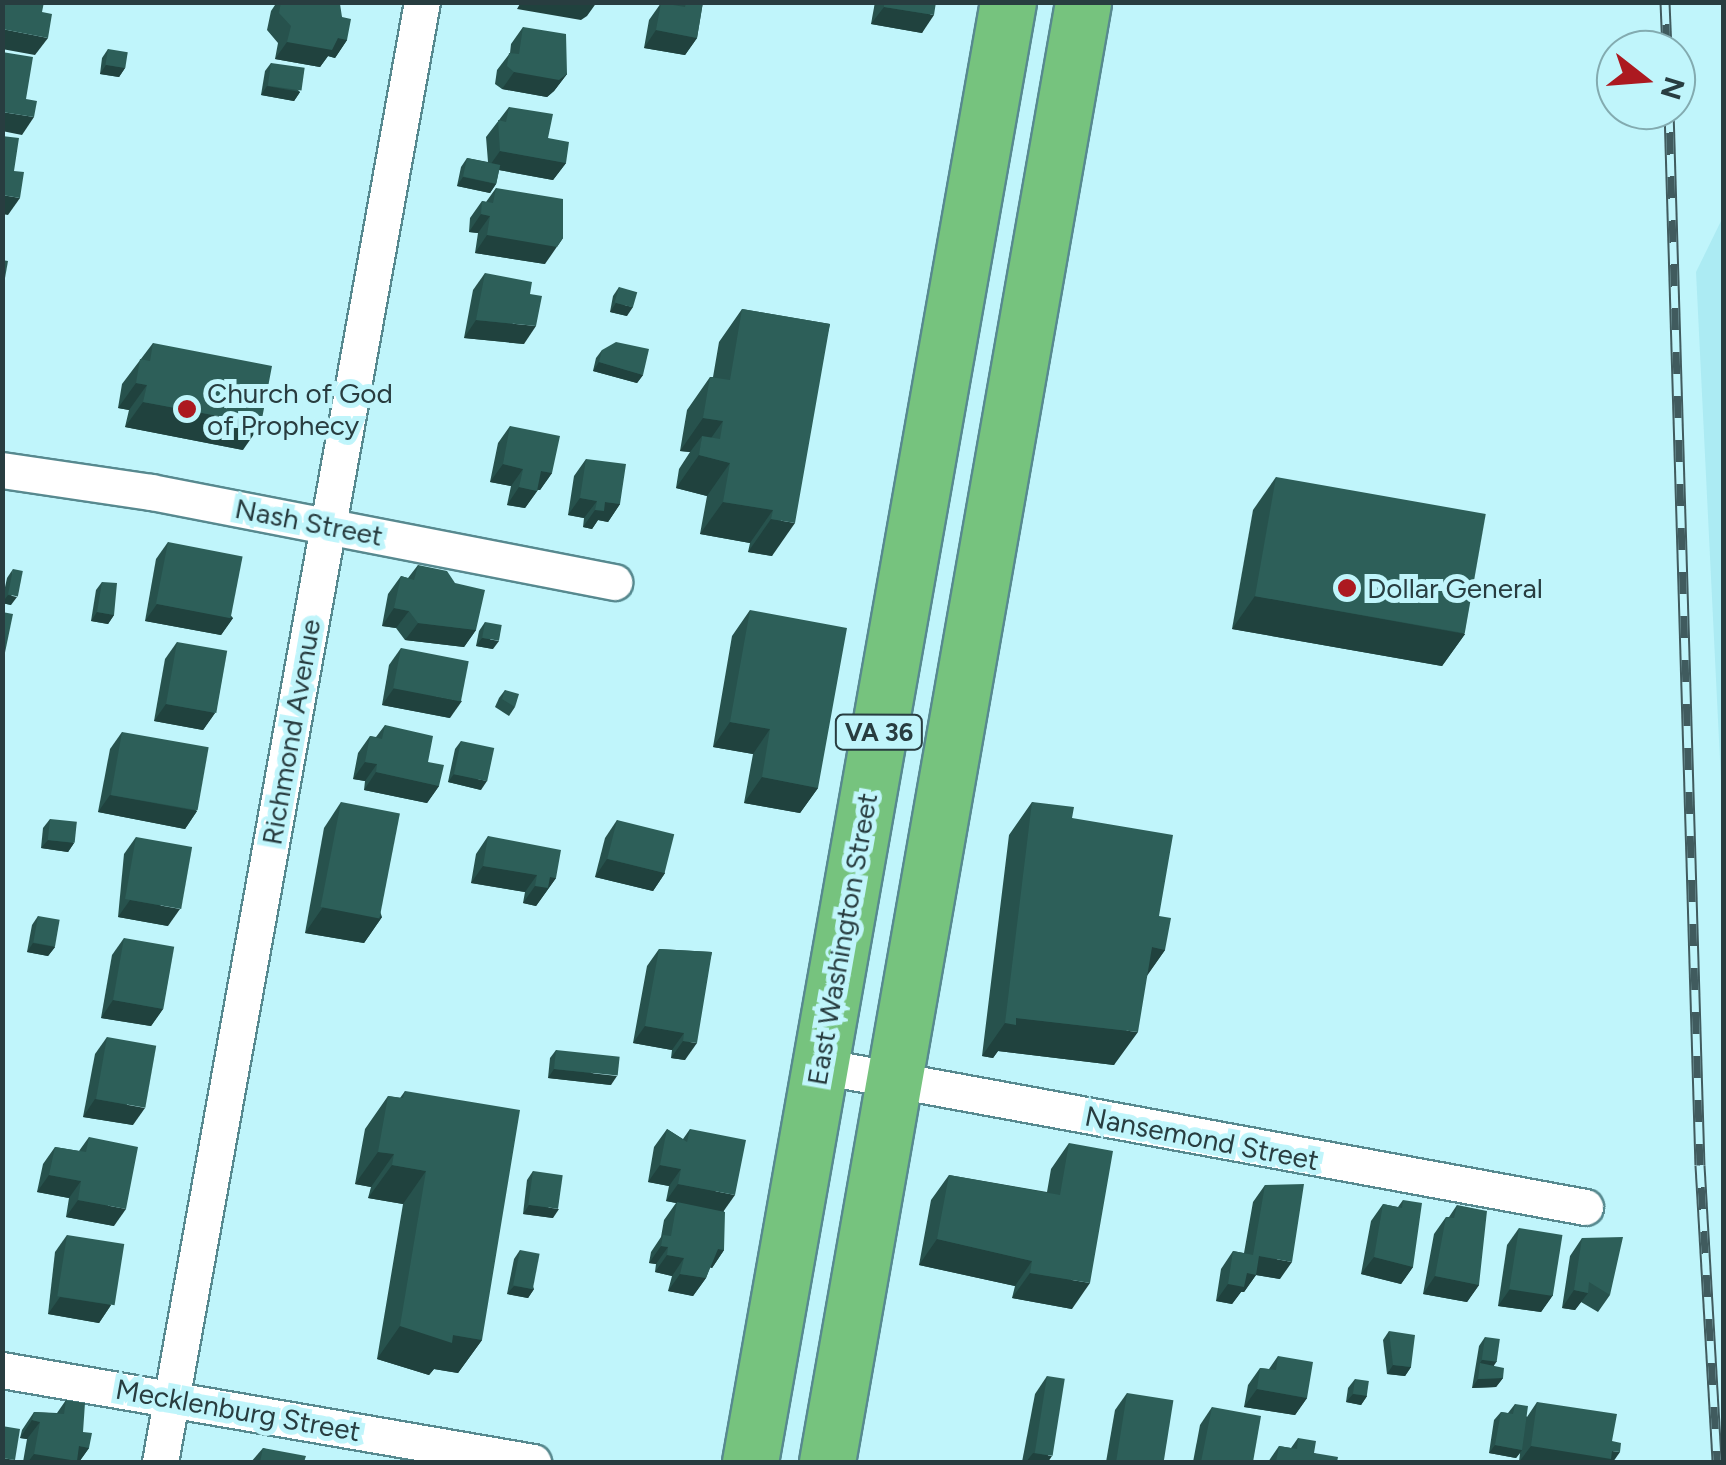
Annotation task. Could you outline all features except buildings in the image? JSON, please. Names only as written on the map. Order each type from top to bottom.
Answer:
[{"type":"highway","name":"East Washington Street","points":[[750,1462],[1008,2]]},
{"type":"highway","name":"VA 36","points":[[827,1462],[1082,2]]},
{"type":"street","name":"Richmond Avenue","points":[[160,1462],[422,2]]},
{"type":"street","name":"Nash Street","points":[[2,470],[326,524],[614,582]]},
{"type":"street","name":"Nansemond Street","points":[[820,1066],[1584,1207]]},
{"type":"street","name":"Mecklenburg Street","points":[[2,1370],[533,1462]]},
{"type":"shaded area","points":[[1723,217],[1723,822],[1696,272]]},
{"type":"railway","points":[[1665,2],[1666,30]]},
{"type":"railway","points":[[1670,130],[1700,1165],[1717,1462]]},
{"type":"place","name":"Church of God of Prophecy","points":[[187,409]]},
{"type":"place","name":"Dollar General","points":[[1347,588]]}]
